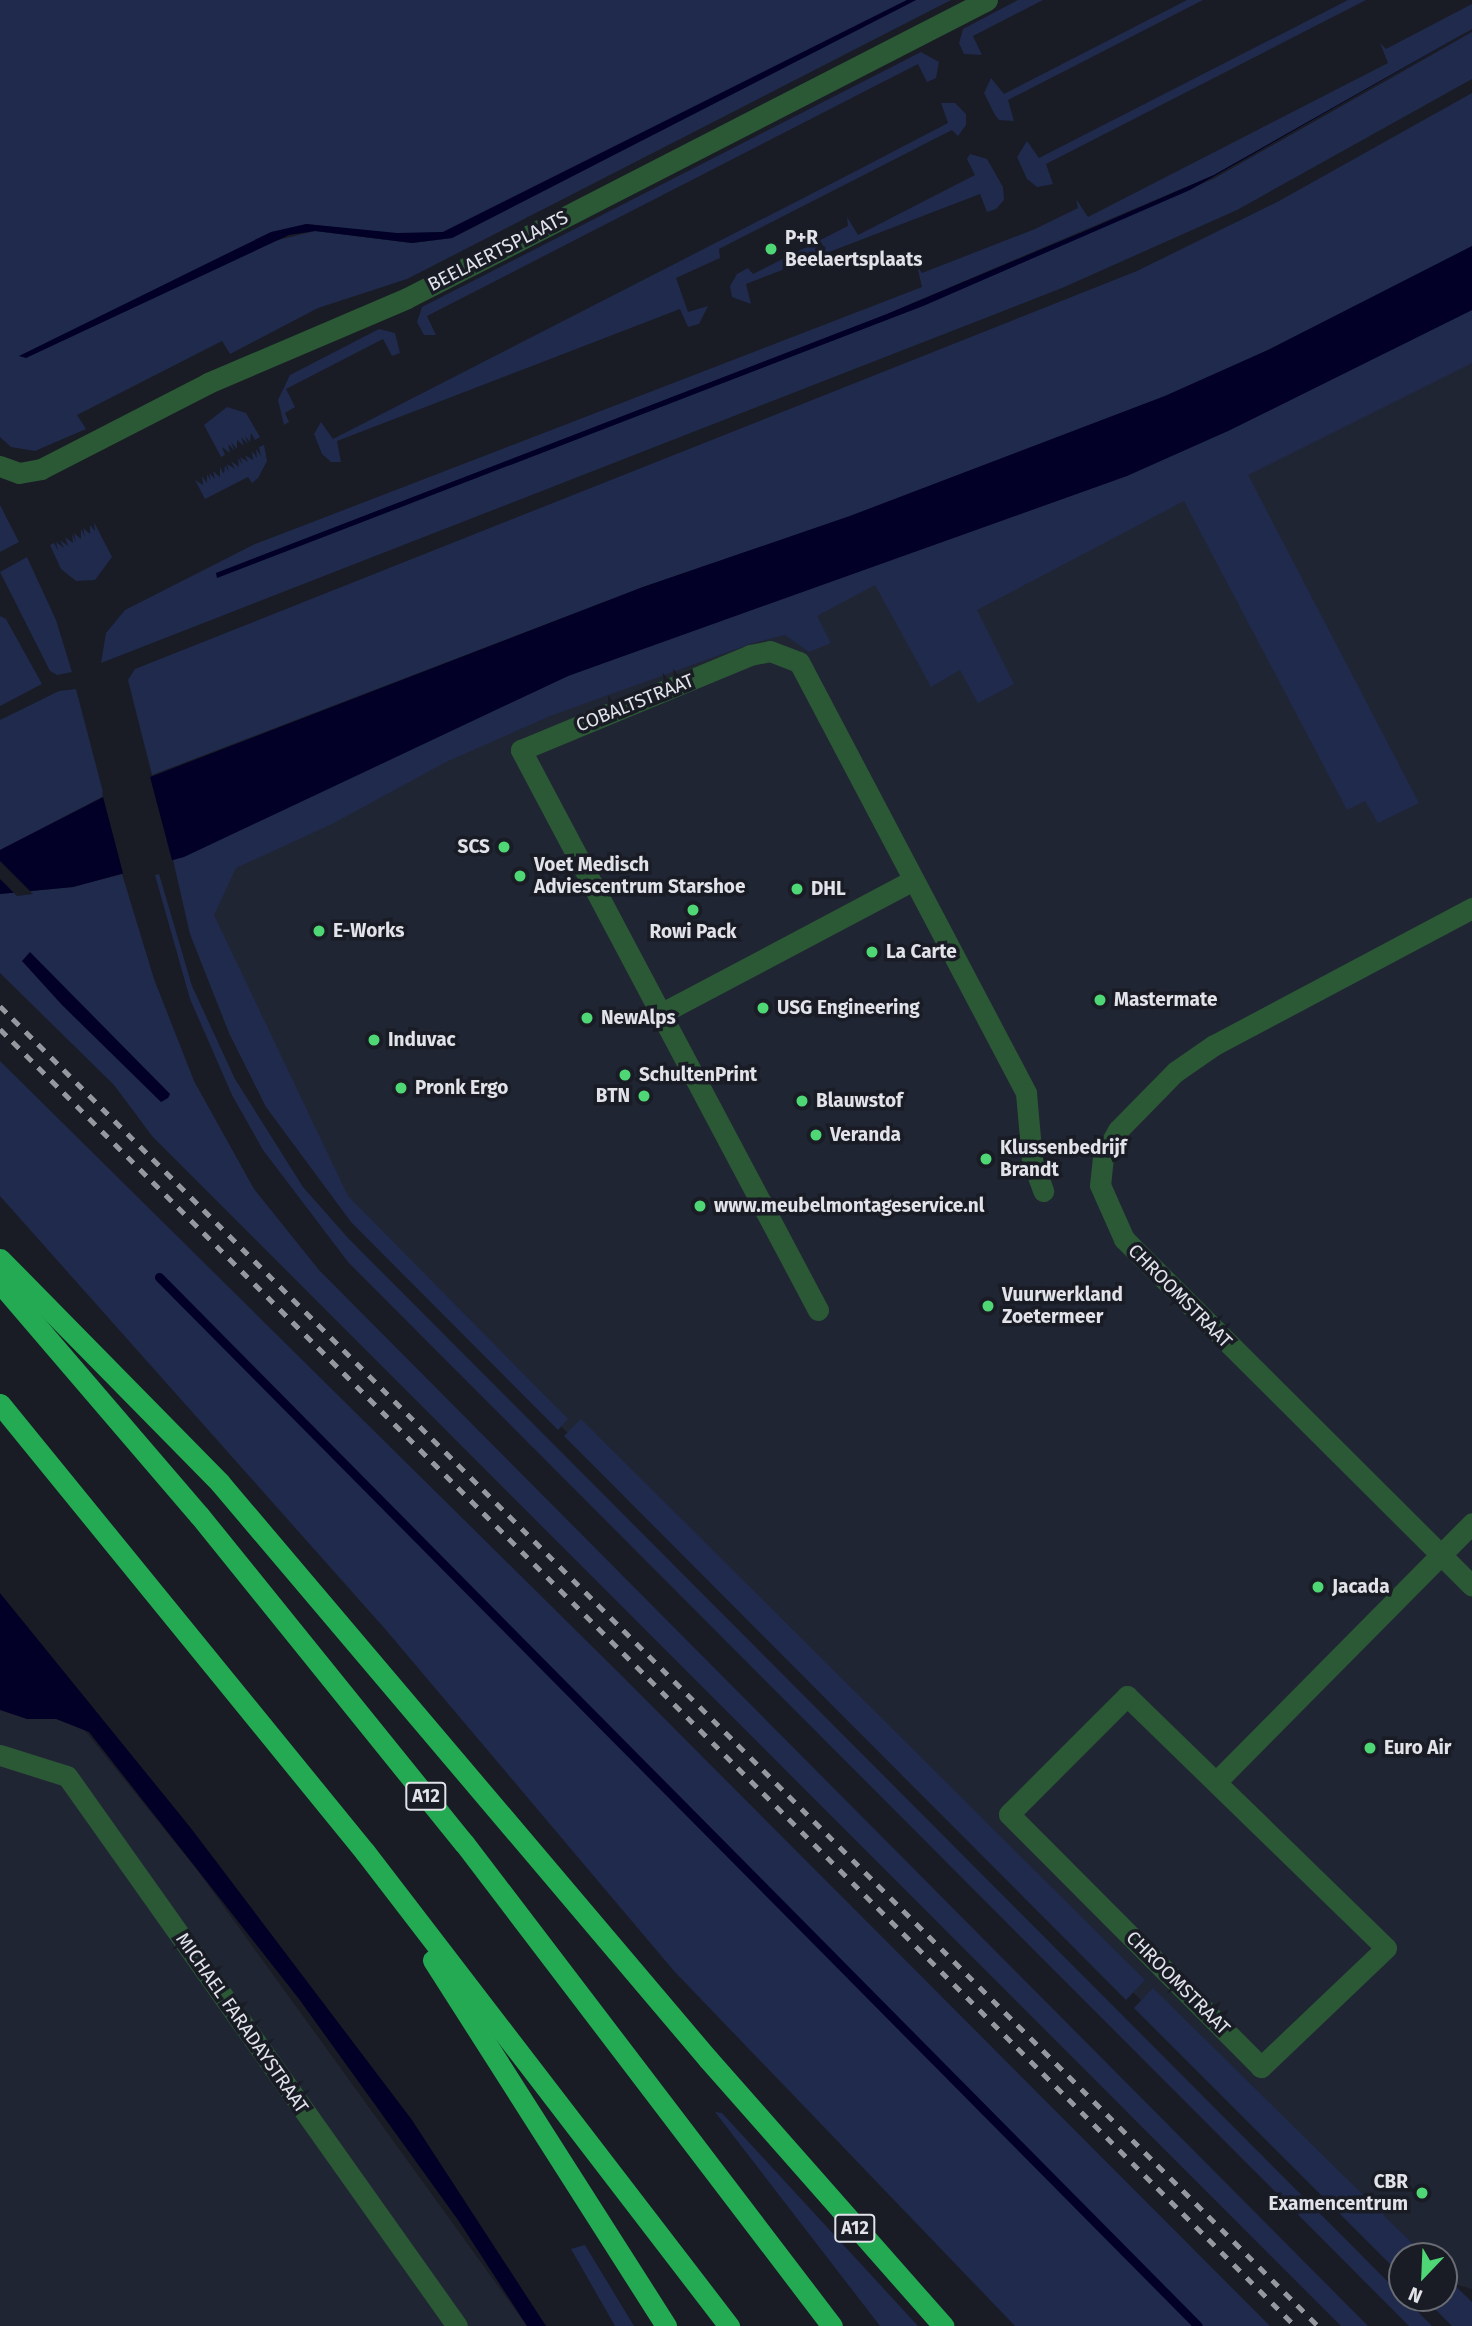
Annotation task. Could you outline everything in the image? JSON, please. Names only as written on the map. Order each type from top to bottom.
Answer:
[{"type":"highway","name":"A12","points":[[0,1259],[220,1483],[708,2059],[943,2326]]},
{"type":"highway","name":"A12","points":[[0,1283],[191,1506],[464,1843],[832,2326]]},
{"type":"highway","points":[[0,1404],[365,1852],[729,2326]]},
{"type":"highway","points":[[365,1852],[666,2326]]},
{"type":"street","name":"BEELAERTSPLAATS","points":[[0,466],[19,473],[41,469],[216,379],[407,298],[987,0]]},
{"type":"street","name":"COBALTSTRAAT","points":[[818,1310],[521,750],[750,656],[785,653],[799,662],[1026,1093],[1032,1160],[1043,1191]]},
{"type":"street","points":[[662,1013],[913,880]]},
{"type":"street","name":"CHROOMSTRAAT","points":[[1472,908],[1214,1045],[1175,1072],[1118,1130],[1103,1157],[1100,1185],[1124,1239],[1472,1587]]},
{"type":"street","points":[[1216,1782],[1472,1523]]},
{"type":"street","name":"CHROOMSTRAAT","points":[[1127,1696],[1216,1782],[1386,1948],[1261,2067],[1009,1814],[1127,1696]]},
{"type":"street","name":"MICHAEL FARADAYSTRAAT","points":[[0,1755],[67,1776],[457,2326]]},
{"type":"shaded area","points":[[0,0],[907,0],[443,232],[398,234],[306,224],[266,243],[315,231],[412,243],[452,238],[916,0],[951,0],[407,279],[318,308],[230,354],[222,341],[77,415],[86,429],[35,451],[11,447],[0,437]]},
{"type":"shaded area","points":[[907,0],[916,0],[452,238],[412,243],[315,231],[289,235],[26,358],[19,356],[271,232],[306,224],[397,233],[443,232]]},
{"type":"shaded area","points":[[1018,0],[1043,0],[973,36],[982,55],[964,54],[959,43],[963,29]]},
{"type":"shaded area","points":[[1187,0],[1203,0],[1008,100],[1014,121],[999,120],[995,115],[984,93],[991,78],[1004,94]]},
{"type":"shaded area","points":[[1348,0],[1366,0],[1046,164],[1053,184],[1037,187],[1027,179],[1017,157],[1027,141],[1039,158]]},
{"type":"shaded area","points":[[1472,4],[1472,29],[1214,175],[887,314],[215,574],[923,306],[1215,178],[1472,32],[1472,79],[1237,210],[1062,288],[101,663],[106,633],[125,610],[253,545],[922,287],[917,266],[922,273],[1035,229],[1078,208],[1076,199],[1088,217],[1388,63],[1380,43],[1386,49]]},
{"type":"shaded area","points":[[1472,29],[1190,190],[923,306],[217,578],[216,573],[887,314],[1214,175]]},
{"type":"shaded area","points":[[921,52],[939,62],[936,78],[927,82],[918,64],[427,316],[436,335],[424,335],[417,322],[422,307]]},
{"type":"shaded area","points":[[1472,93],[1472,246],[1456,255],[1268,350],[1165,396],[850,516],[643,587],[152,775],[128,680],[135,669],[1137,271],[1279,201]]},
{"type":"shaded area","points":[[941,103],[955,103],[966,114],[966,125],[958,136],[952,130],[719,249],[720,258],[676,278],[688,312],[708,306],[699,324],[688,327],[680,309],[337,441],[341,462],[331,462],[322,454],[314,434],[321,422],[333,439],[854,172],[948,123]]},
{"type":"shaded area","points":[[970,154],[987,159],[1003,187],[1004,200],[996,209],[987,212],[980,194],[746,284],[751,304],[732,297],[730,286],[737,274],[748,268],[753,274],[848,226],[847,217],[858,235],[975,175],[967,159]]},
{"type":"shaded area","points":[[1472,246],[1472,310],[1228,431],[1127,476],[568,676],[184,857],[73,887],[0,894],[0,850],[119,789],[643,587],[850,516],[1165,396],[1268,350]]},
{"type":"shaded area","points":[[1472,310],[1472,363],[1248,475],[1419,803],[1378,823],[1365,801],[1347,810],[1184,501],[977,610],[1014,684],[978,703],[960,670],[931,687],[875,585],[817,616],[831,643],[809,652],[785,635],[753,643],[550,716],[446,762],[332,824],[236,868],[214,915],[348,1196],[568,1419],[558,1430],[351,1222],[266,1107],[229,1033],[190,934],[173,860],[568,676],[1228,431]]},
{"type":"shaded area","points":[[1472,313],[1472,2289],[1458,2285],[1458,2242],[1388,2243],[695,1561],[516,1381],[338,1190],[182,867],[652,659],[1319,396]]},
{"type":"shaded area","points":[[379,329],[395,333],[400,353],[392,356],[383,339],[286,389],[295,407],[285,413],[289,422],[284,425],[278,400],[290,375]]},
{"type":"shaded area","points":[[227,407],[246,413],[260,437],[255,440],[251,433],[250,442],[245,436],[248,444],[241,437],[244,446],[237,440],[237,449],[231,442],[235,451],[228,444],[230,453],[222,447],[225,455],[221,457],[204,425]]},
{"type":"shaded area","points":[[264,445],[267,461],[258,478],[252,483],[248,477],[205,499],[195,480],[203,485],[202,476],[207,483],[207,474],[211,481],[209,473],[215,479],[213,471],[220,477],[220,467],[224,474],[225,465],[229,472],[227,464],[235,469],[231,461],[239,467],[238,458],[243,465],[240,457],[248,462],[245,455],[253,460],[252,451],[257,458],[256,449],[261,456],[259,447]]},
{"type":"shaded area","points":[[0,505],[19,542],[0,552]]},
{"type":"shaded area","points":[[94,522],[112,557],[95,580],[76,581],[61,569],[50,545],[54,543],[58,551],[56,542],[64,548],[60,540],[68,546],[65,537],[73,543],[72,534],[76,542],[74,533],[81,539],[81,529],[85,537],[83,528],[90,534],[90,525],[95,531]]},
{"type":"shaded area","points":[[27,557],[56,620],[72,672],[57,675],[50,671],[0,572]]},
{"type":"shaded area","points":[[0,616],[6,619],[42,684],[0,706]]},
{"type":"shaded area","points":[[76,689],[104,796],[0,850],[0,720],[59,691]]},
{"type":"shaded area","points":[[122,874],[154,979],[194,1081],[254,1189],[319,1270],[1368,2326],[1341,2326],[152,1136],[114,1085],[0,973],[0,894],[73,887]],"holes":[[[30,953],[170,1094],[168,1098]]]},
{"type":"shaded area","points":[[159,874],[192,986],[235,1079],[303,1187],[349,1239],[1388,2282],[1388,2305],[348,1262],[263,1150],[232,1095],[190,999],[155,875]]},
{"type":"shaded area","points":[[30,952],[170,1094],[168,1098],[161,1102],[62,1005],[22,961]]},
{"type":"shaded area","points":[[0,1061],[621,1675],[1270,2326],[1015,2326],[674,1971],[386,1630],[0,1196]]},
{"type":"shaded area","points":[[581,1419],[1145,1980],[1126,2000],[564,1436]]},
{"type":"shaded area","points":[[0,1593],[190,1827],[412,2120],[546,2326],[527,2326],[458,2220],[299,1999],[89,1732],[56,1719],[27,1719],[0,1710]]},
{"type":"shaded area","points":[[0,1625],[198,1871],[527,2326],[0,2326]]},
{"type":"shaded area","points":[[1153,1988],[1411,2242],[1388,2242],[1388,2262],[1134,2008]]},
{"type":"shaded area","points":[[715,2112],[722,2113],[918,2326],[880,2326]]},
{"type":"shaded area","points":[[585,2245],[634,2326],[615,2326],[571,2249]]},
{"type":"shaded area","points":[[1458,2288],[1472,2302],[1472,2326],[1452,2326],[1438,2312],[1458,2312]]},
{"type":"shaded area","points":[[1395,2312],[1418,2312],[1432,2326],[1409,2326]]},
{"type":"pier","points":[[149,773],[173,864],[124,877],[102,793]]},
{"type":"pier","points":[[0,861],[33,894],[17,896],[0,879]]},
{"type":"waterway","points":[[159,1277],[1198,2326]]},
{"type":"railway","points":[[0,1006],[1318,2326]]},
{"type":"railway","points":[[0,1029],[1295,2326]]},
{"type":"place","name":"P+R Beelaertsplaats","points":[[771,249]]},
{"type":"place","name":"SCS","points":[[504,847]]},
{"type":"place","name":"Voet Medisch Adviescentrum Starshoe","points":[[520,876]]},
{"type":"place","name":"DHL","points":[[797,889]]},
{"type":"place","name":"Rowi Pack","points":[[693,910]]},
{"type":"place","name":"E-Works","points":[[319,931]]},
{"type":"place","name":"La Carte","points":[[872,952]]},
{"type":"place","name":"Mastermate","points":[[1100,1000]]},
{"type":"place","name":"USG Engineering","points":[[763,1008]]},
{"type":"place","name":"NewAlps","points":[[587,1018]]},
{"type":"place","name":"Induvac","points":[[374,1040]]},
{"type":"place","name":"SchultenPrint","points":[[625,1075]]},
{"type":"place","name":"Pronk Ergo","points":[[401,1088]]},
{"type":"place","name":"BTN","points":[[644,1096]]},
{"type":"place","name":"Blauwstof","points":[[802,1101]]},
{"type":"place","name":"Veranda","points":[[816,1135]]},
{"type":"place","name":"Klussenbedrijf Brandt","points":[[986,1159]]},
{"type":"place","name":"www.meubelmontageservice.nl","points":[[700,1206]]},
{"type":"place","name":"Vuurwerkland Zoetermeer","points":[[988,1306]]},
{"type":"place","name":"Jacada","points":[[1318,1587]]},
{"type":"place","name":"Euro Air","points":[[1370,1748]]},
{"type":"place","name":"CBR Examencentrum","points":[[1422,2193]]}]
